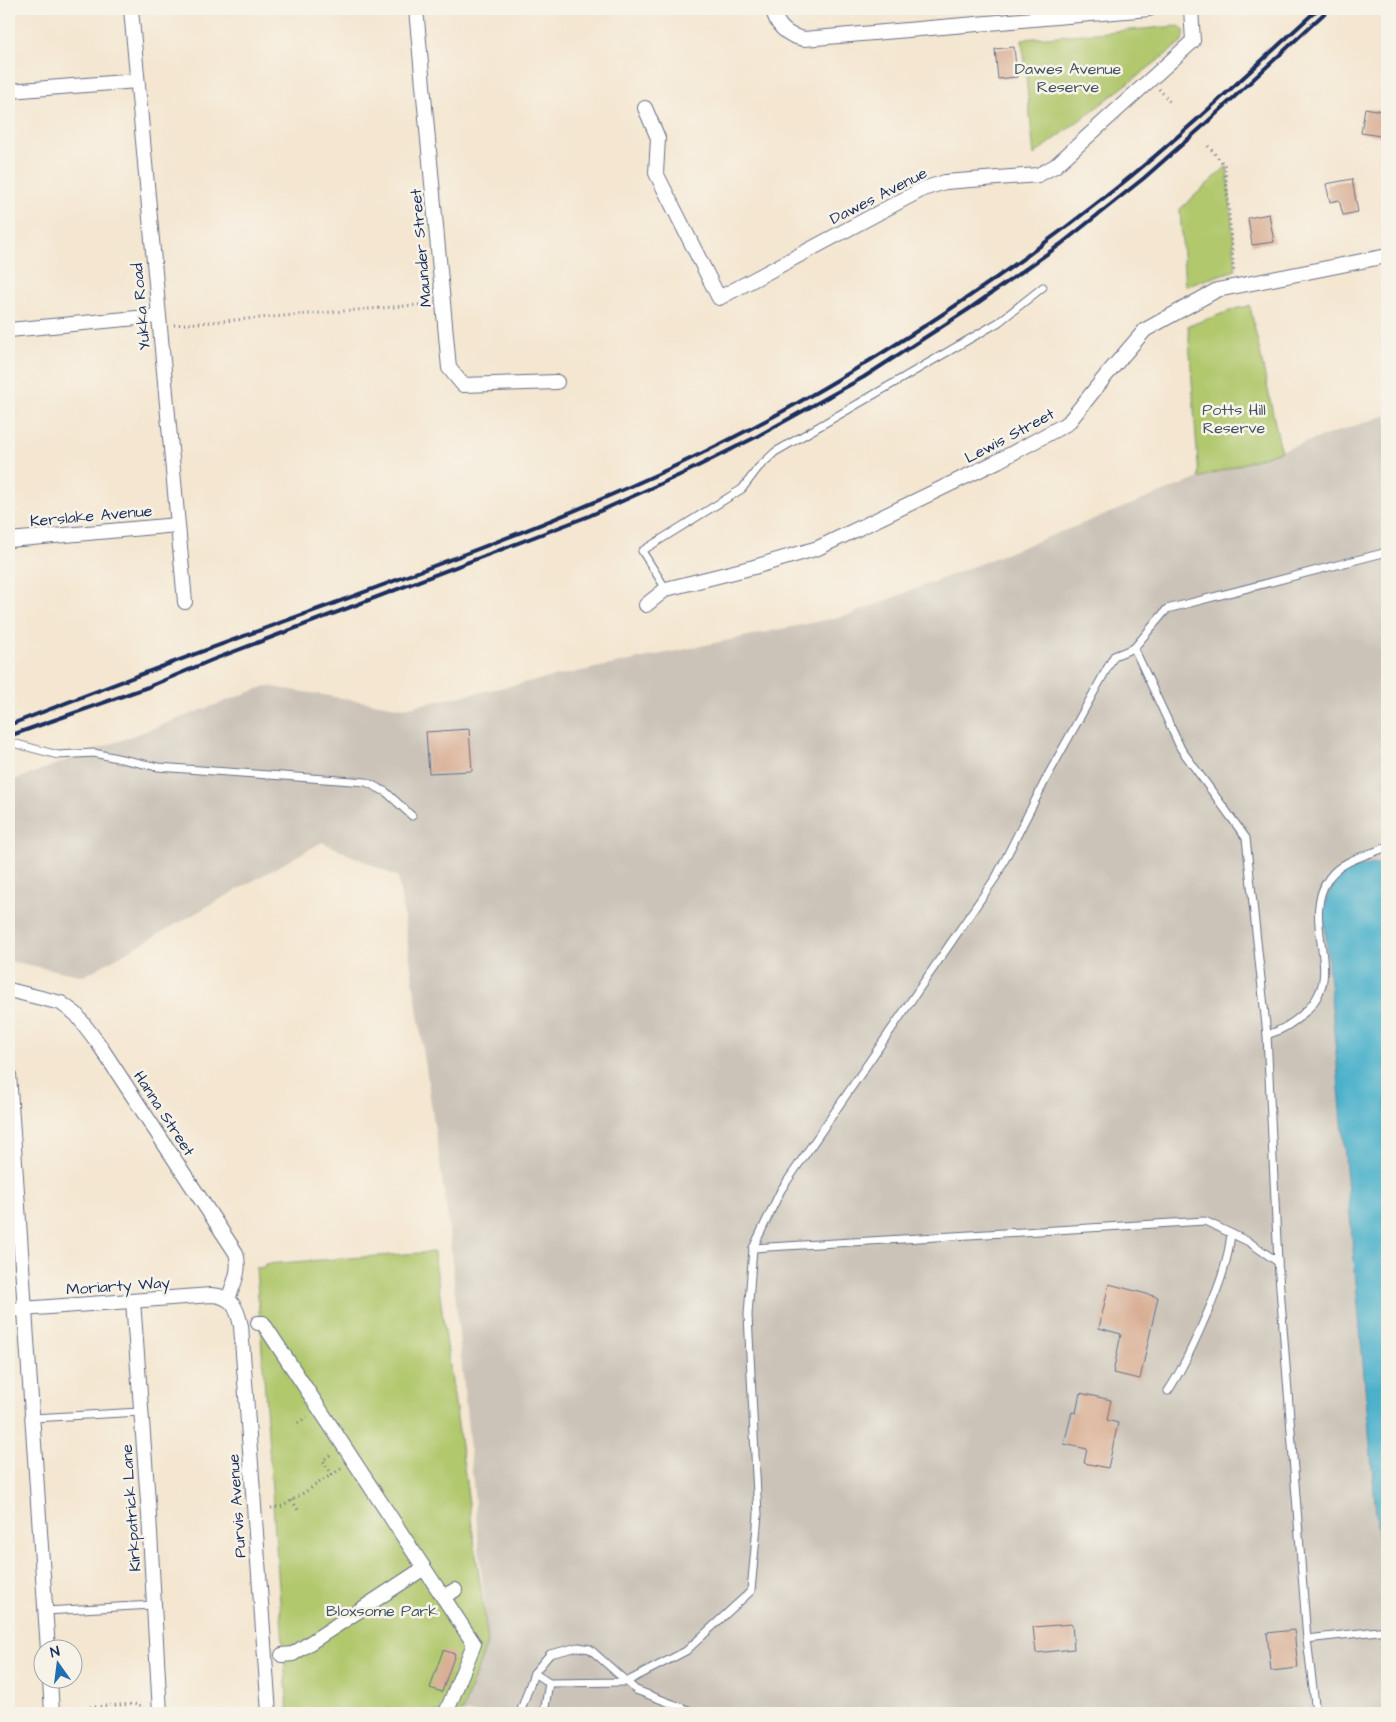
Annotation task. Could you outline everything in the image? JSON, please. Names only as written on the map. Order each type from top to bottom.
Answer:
[{"type":"street","name":"Yukka Road","points":[[131,9],[185,602]]},
{"type":"street","name":"Maunder Street","points":[[416,9],[448,368],[463,385],[557,382]]},
{"type":"street","points":[[773,9],[779,26],[796,38],[804,39],[1149,9]]},
{"type":"street","name":"Dawes Avenue","points":[[645,108],[658,138],[656,173],[720,298],[923,188],[945,182],[1038,175],[1055,166],[1193,41],[1191,9]]},
{"type":"street","points":[[9,91],[137,81]]},
{"type":"street","name":"Lewis Street","points":[[646,604],[666,589],[754,567],[818,548],[998,462],[1068,423],[1145,330],[1217,290],[1387,256]]},
{"type":"street","points":[[9,330],[159,321]]},
{"type":"street","name":"Kerslake Avenue","points":[[9,540],[177,525]]},
{"type":"street","name":"Hanna Street","points":[[9,993],[61,1002],[76,1014],[98,1043],[236,1253],[239,1262],[238,1271],[228,1299]]},
{"type":"street","points":[[9,1074],[47,1640]]},
{"type":"street","name":"Moriarty Way","points":[[9,1310],[211,1295],[228,1299]]},
{"type":"street","name":"Purvis Avenue","points":[[228,1299],[235,1306],[241,1326],[268,1713]]},
{"type":"street","name":"Kirkpatrick Lane","points":[[133,1301],[149,1515],[160,1713]]},
{"type":"street","points":[[258,1324],[263,1323],[424,1568],[449,1594],[474,1644],[446,1713]]},
{"type":"street","points":[[282,1655],[293,1654],[424,1568]]},
{"type":"street","points":[[51,1690],[52,1713]]},
{"type":"lane","points":[[666,589],[642,551],[742,489],[758,468],[775,452],[999,322],[1043,287]]},
{"type":"lane","points":[[534,1673],[549,1684],[626,1682],[686,1651],[751,1591],[758,1515],[748,1315],[753,1248],[780,1190],[996,877],[1048,775],[1114,656],[1134,648],[1167,610],[1387,552]]},
{"type":"lane","points":[[1134,648],[1181,749],[1246,838],[1267,1034],[1278,1262],[1307,1640],[1316,1713]]},
{"type":"lane","points":[[9,742],[58,755],[94,753],[158,767],[366,782],[386,792],[412,816]]},
{"type":"lane","points":[[1267,1034],[1282,1030],[1298,1019],[1311,1006],[1320,992],[1324,971],[1318,915],[1320,902],[1330,877],[1349,861],[1387,848]]},
{"type":"lane","points":[[753,1248],[1205,1221],[1249,1242],[1278,1262]]},
{"type":"lane","points":[[1168,1391],[1182,1371],[1220,1284],[1228,1256],[1231,1234]]},
{"type":"lane","points":[[33,1418],[140,1412]]},
{"type":"lane","points":[[46,1611],[153,1605]]},
{"type":"lane","points":[[1307,1640],[1387,1630]]},
{"type":"lane","points":[[520,1713],[534,1673],[550,1654],[578,1647],[590,1649],[636,1690],[696,1713]]},
{"type":"lane","points":[[544,1713],[549,1684]]},
{"type":"path","points":[[1208,146],[1225,166],[1232,263],[1237,286]]},
{"type":"path","points":[[159,321],[443,303]]},
{"type":"path","points":[[332,1475],[323,1460],[344,1446]]},
{"type":"path","points":[[272,1508],[283,1506],[354,1461]]},
{"type":"path","points":[[292,1500],[298,1510]]},
{"type":"path","points":[[72,1709],[138,1704],[147,1713]]},
{"type":"path","points":[[182,1713],[250,1709]]},
{"type":"shaded area","points":[[1387,415],[1387,1713],[462,1713],[488,1640],[448,1219],[398,877],[322,842],[84,976],[9,961],[9,782],[266,686],[404,708],[849,615],[1199,478]]},
{"type":"green space","name":"Dawes Avenue Reserve","points":[[1178,26],[1184,31],[1181,43],[1034,155],[1022,39]]},
{"type":"green space","points":[[1227,166],[1236,270],[1185,286],[1180,209]]},
{"type":"green space","name":"Potts Hill Reserve","points":[[1250,306],[1281,451],[1199,478],[1188,326],[1238,308]]},
{"type":"green space","name":"Bloxsome Park","points":[[434,1252],[488,1640],[462,1712],[288,1713],[256,1268],[264,1267],[265,1264]]},
{"type":"water","points":[[1387,863],[1387,1639],[1324,915],[1331,889],[1336,880],[1343,874],[1361,867]]},
{"type":"building","points":[[1014,47],[1017,77],[998,79],[995,49]]},
{"type":"building","points":[[1365,108],[1387,112],[1387,137],[1361,133]]},
{"type":"building","points":[[1352,179],[1358,212],[1343,215],[1339,200],[1330,202],[1326,184]]},
{"type":"building","points":[[1269,214],[1274,242],[1252,245],[1248,218]]},
{"type":"building","points":[[469,729],[472,771],[429,773],[426,732]]},
{"type":"building","points":[[1109,1284],[1158,1297],[1140,1379],[1113,1373],[1121,1334],[1099,1328]]},
{"type":"building","points":[[1080,1393],[1111,1400],[1107,1420],[1118,1423],[1108,1468],[1084,1463],[1087,1449],[1064,1444],[1072,1412],[1076,1413]]},
{"type":"building","points":[[1072,1624],[1074,1649],[1036,1653],[1033,1627]]},
{"type":"building","points":[[1294,1630],[1298,1668],[1271,1671],[1267,1633]]},
{"type":"building","points":[[443,1650],[455,1654],[442,1692],[430,1688]]},
{"type":"railway","points":[[9,725],[452,559],[569,513],[683,462],[739,435],[794,405],[877,356],[958,304],[1076,220],[1218,101],[1318,9]]},
{"type":"railway","points":[[9,736],[148,687],[212,660],[589,516],[682,474],[758,436],[864,377],[969,309],[1061,244],[1144,178],[1329,9]]}]
